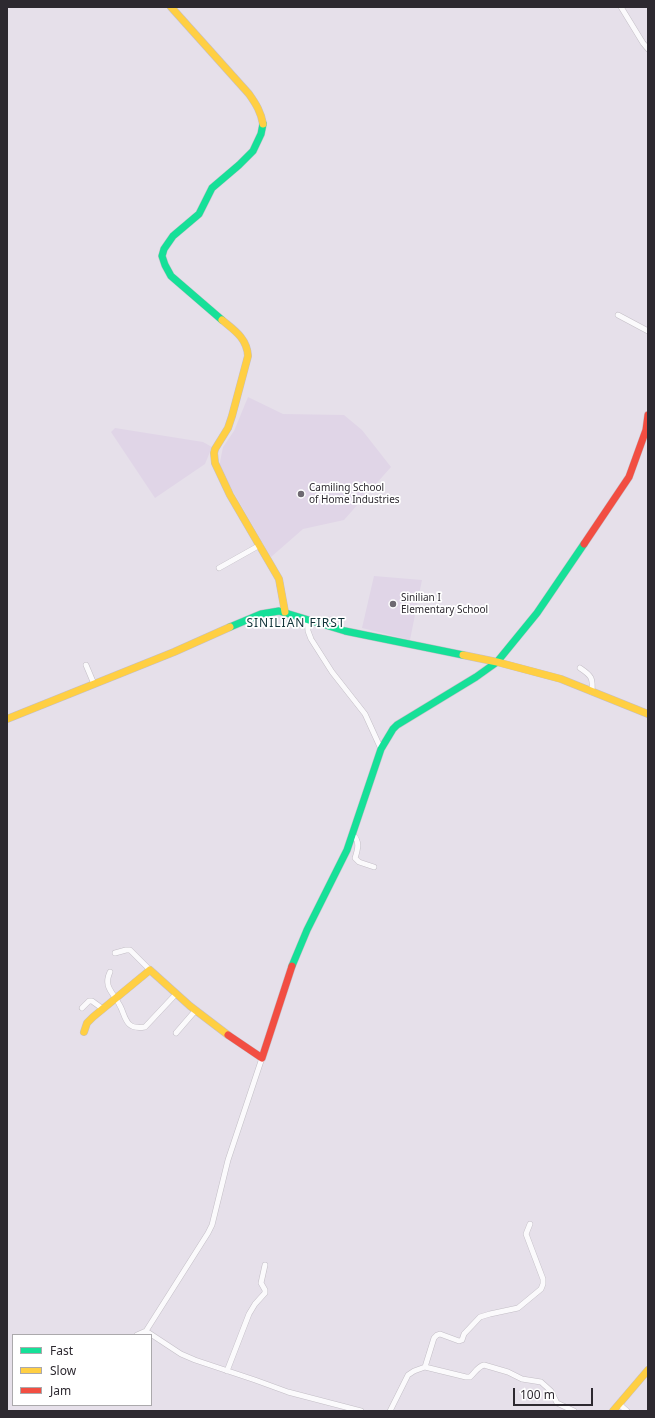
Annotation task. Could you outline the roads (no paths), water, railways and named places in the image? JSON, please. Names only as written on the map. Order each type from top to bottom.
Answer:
[{"type":"street","points":[[171,7],[237,79],[257,104],[261,115],[262,135],[257,146],[238,167],[211,189],[198,215],[166,244],[162,252],[162,257],[166,269],[171,276],[240,335],[246,344],[249,354],[248,359],[227,429],[215,449],[214,458],[216,468],[224,483],[279,579],[285,612]]},
{"type":"street","points":[[621,7],[648,49]]},
{"type":"street","points":[[618,316],[648,331]]},
{"type":"street","points":[[139,1334],[146,1331],[208,1234],[212,1225],[228,1160],[299,949],[347,850],[381,749],[397,725],[476,677],[497,662],[518,639],[629,476],[647,430],[648,415]]},
{"type":"street","points":[[219,568],[260,545]]},
{"type":"street","points":[[7,719],[174,652],[247,619],[271,612],[285,612],[345,631],[497,662],[561,679],[648,714]]},
{"type":"street","points":[[307,620],[308,631],[311,639],[332,672],[365,714],[381,749]]},
{"type":"street","points":[[86,665],[94,684]]},
{"type":"street","points":[[580,668],[592,678],[592,692]]},
{"type":"street","points":[[353,835],[357,839],[358,846],[355,858],[359,862],[374,868]]},
{"type":"street","points":[[115,953],[130,950],[176,995],[195,1011],[262,1058]]},
{"type":"street","points":[[84,1032],[90,1020],[150,970]]},
{"type":"street","points":[[110,972],[107,978],[109,988],[129,1024],[135,1027],[141,1028],[149,1024],[176,995]]},
{"type":"street","points":[[82,1008],[92,1000],[103,1009]]},
{"type":"street","points":[[176,1033],[195,1011]]},
{"type":"street","points":[[425,1367],[434,1338],[437,1335],[440,1334],[460,1341],[462,1340],[464,1334],[480,1318],[490,1314],[518,1308],[541,1289],[544,1284],[543,1279],[526,1234],[530,1224]]},
{"type":"street","points":[[227,1371],[249,1314],[255,1304],[265,1293],[261,1283],[265,1265]]},
{"type":"street","points":[[146,1331],[151,1334]]},
{"type":"street","points":[[152,1335],[188,1357],[288,1392],[361,1411]]},
{"type":"street","points":[[390,1411],[408,1375],[414,1371],[425,1367],[470,1377],[477,1368],[484,1365],[508,1372],[522,1379],[541,1382],[551,1391],[557,1403],[574,1411]]},
{"type":"street","points":[[613,1411],[648,1370]]},
{"type":"street","points":[[619,1404],[626,1411]]},
{"type":"place","name":"Camiling School of Home Industries","points":[[301,494]]},
{"type":"place","name":"Sinilian I Elementary School","points":[[393,604]]},
{"type":"district","name":"SINILIAN FIRST","points":[[296,624]]}]
